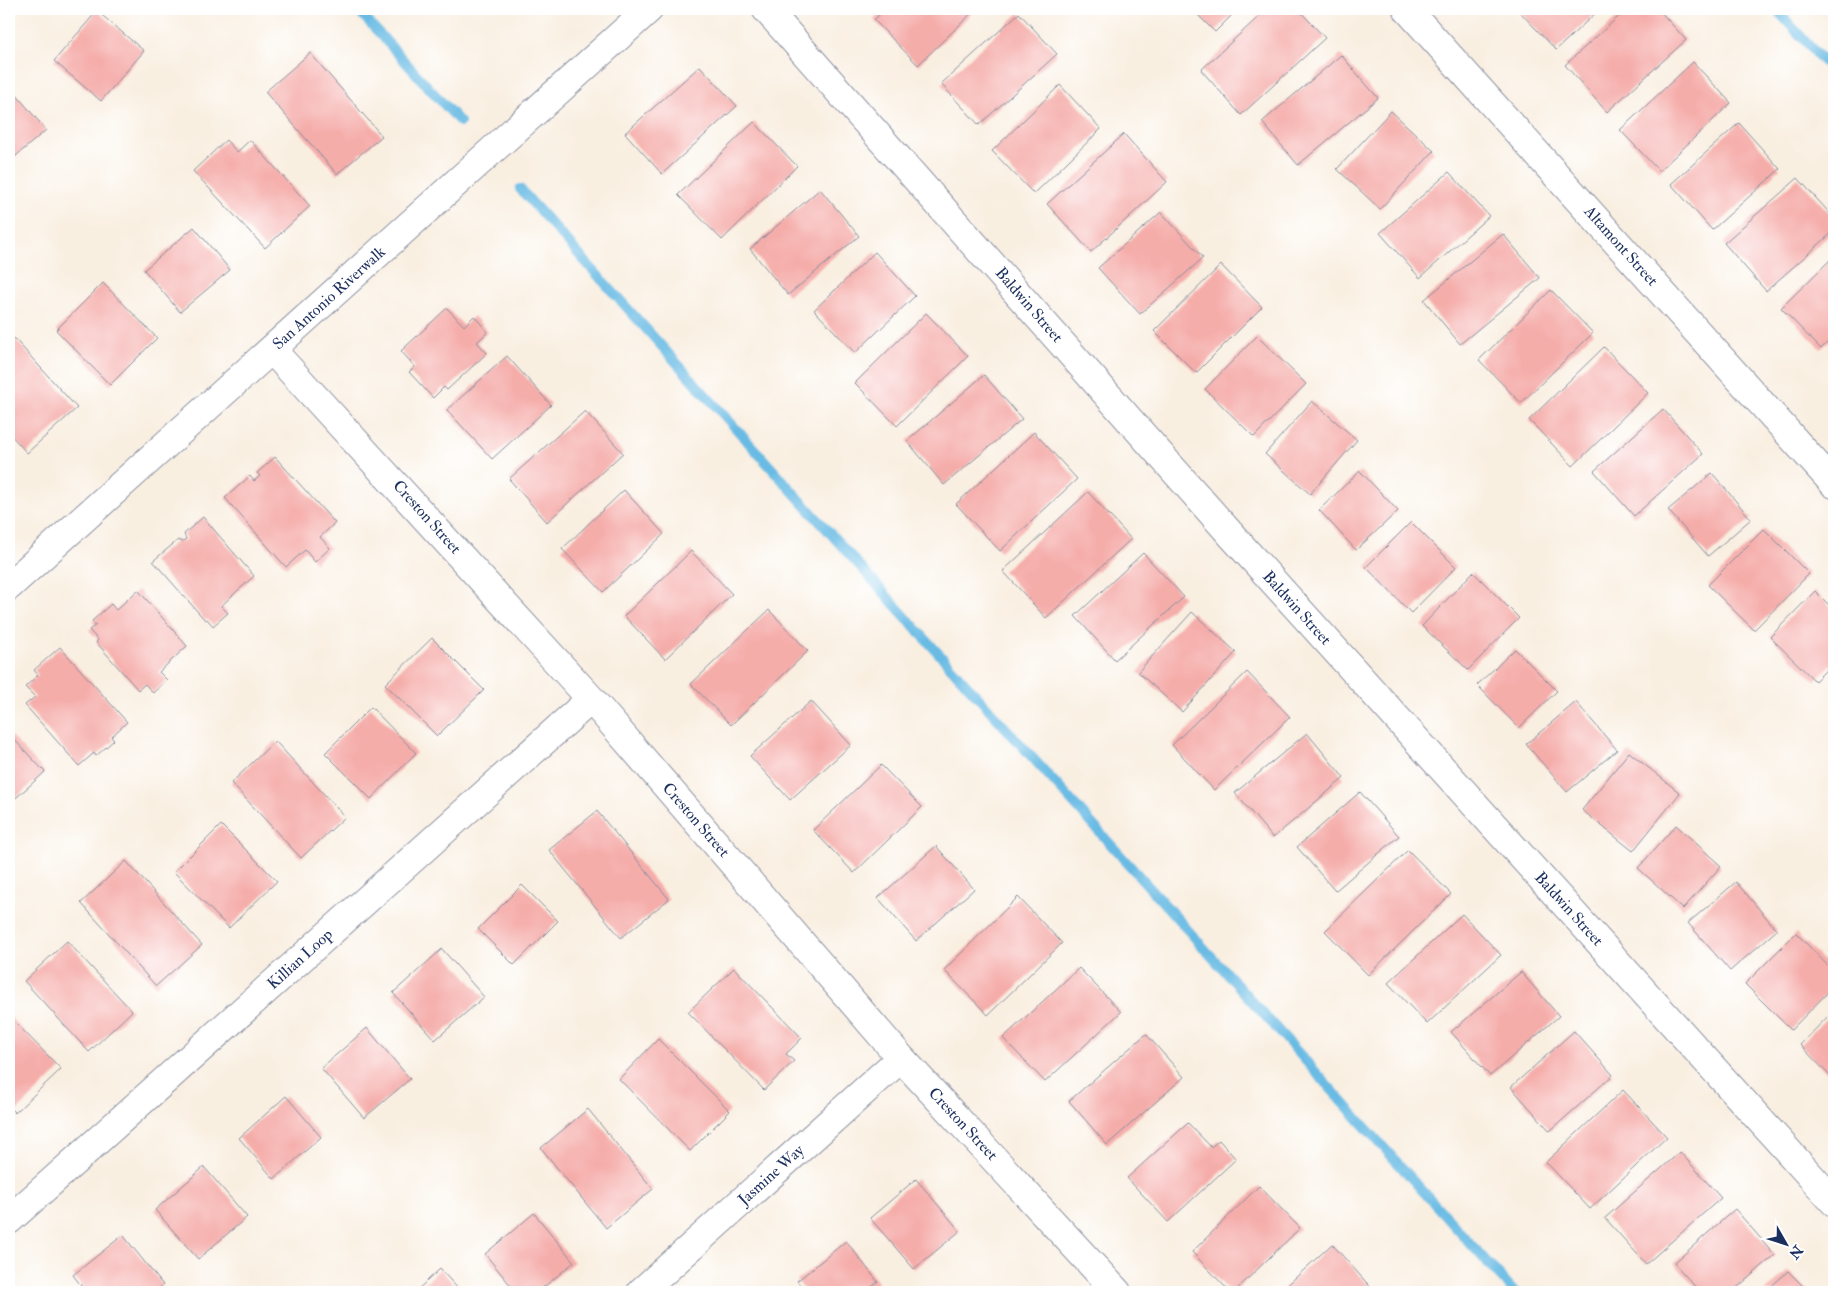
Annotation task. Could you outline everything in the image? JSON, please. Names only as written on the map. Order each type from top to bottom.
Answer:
[{"type":"street","name":"San Antonio Riverwalk","points":[[9,586],[649,9]]},
{"type":"street","name":"Baldwin Street","points":[[766,9],[1234,538],[1834,1202]]},
{"type":"street","name":"Altamont Street","points":[[1408,9],[1834,484]]},
{"type":"street","name":"Creston Street","points":[[272,350],[591,699],[902,1058],[1117,1292]]},
{"type":"street","name":"Killian Loop","points":[[9,1220],[591,699]]},
{"type":"street","name":"Jasmine Way","points":[[641,1292],[902,1058]]},
{"type":"building","points":[[885,9],[976,9],[918,65],[874,20]]},
{"type":"building","points":[[1192,9],[1238,9],[1215,32]]},
{"type":"building","points":[[1267,9],[1298,9],[1325,38],[1241,115],[1201,70]]},
{"type":"building","points":[[1517,9],[1600,9],[1556,50]]},
{"type":"building","points":[[1627,9],[1658,9],[1686,40],[1607,112],[1565,65]]},
{"type":"building","points":[[97,11],[144,51],[101,101],[54,61]]},
{"type":"building","points":[[1019,13],[1057,54],[979,125],[941,84]]},
{"type":"building","points":[[310,53],[382,136],[337,174],[265,92]]},
{"type":"building","points":[[1341,55],[1378,98],[1298,165],[1262,122]]},
{"type":"building","points":[[1693,62],[1731,103],[1659,171],[1620,130]]},
{"type":"building","points":[[700,66],[737,106],[662,174],[625,133]]},
{"type":"building","points":[[1060,85],[1101,129],[1034,194],[992,151]]},
{"type":"building","points":[[9,86],[46,130],[9,162]]},
{"type":"building","points":[[1391,111],[1434,151],[1380,209],[1337,169]]},
{"type":"building","points":[[754,122],[797,166],[722,240],[678,195]]},
{"type":"building","points":[[1739,123],[1780,169],[1712,230],[1671,184]]},
{"type":"building","points":[[1124,134],[1167,182],[1091,252],[1047,204]]},
{"type":"building","points":[[226,140],[237,152],[250,140],[310,206],[265,248],[193,171]]},
{"type":"building","points":[[1449,172],[1489,216],[1420,278],[1380,233]]},
{"type":"building","points":[[1798,178],[1834,218],[1834,231],[1766,291],[1724,243]]},
{"type":"building","points":[[820,189],[859,236],[788,295],[750,249]]},
{"type":"building","points":[[1161,212],[1203,258],[1140,314],[1098,268]]},
{"type":"building","points":[[194,227],[230,270],[180,312],[144,270]]},
{"type":"building","points":[[1503,234],[1540,278],[1460,344],[1424,300]]},
{"type":"building","points":[[875,252],[915,296],[855,353],[814,310]]},
{"type":"building","points":[[1834,256],[1834,336],[1821,349],[1781,308]]},
{"type":"building","points":[[1221,265],[1262,307],[1196,373],[1154,331]]},
{"type":"building","points":[[103,283],[157,338],[110,385],[56,330]]},
{"type":"building","points":[[1551,290],[1593,333],[1521,403],[1479,360]]},
{"type":"building","points":[[447,308],[464,326],[474,316],[488,332],[477,342],[487,353],[447,390],[444,387],[433,398],[409,372],[415,367],[401,351]]},
{"type":"building","points":[[926,313],[968,356],[897,426],[855,383]]},
{"type":"building","points":[[1257,336],[1306,384],[1254,437],[1205,389]]},
{"type":"building","points":[[13,337],[77,408],[27,453],[9,433],[9,341]]},
{"type":"building","points":[[1604,347],[1648,393],[1573,466],[1529,420]]},
{"type":"building","points":[[507,356],[551,405],[492,459],[447,410]]},
{"type":"building","points":[[984,375],[1022,419],[944,485],[907,441]]},
{"type":"building","points":[[1312,401],[1357,440],[1310,494],[1265,454]]},
{"type":"building","points":[[1663,409],[1703,454],[1634,516],[1594,471]]},
{"type":"building","points":[[585,411],[623,453],[547,522],[509,479]]},
{"type":"building","points":[[1034,432],[1077,479],[1000,551],[956,504]]},
{"type":"building","points":[[275,457],[335,523],[320,537],[330,548],[315,562],[305,550],[286,567],[225,498],[250,476],[254,481],[260,476],[257,473]]},
{"type":"building","points":[[1360,471],[1398,511],[1356,550],[1319,510]]},
{"type":"building","points":[[1712,473],[1751,519],[1708,556],[1668,510]]},
{"type":"building","points":[[624,490],[664,534],[603,592],[562,549]]},
{"type":"building","points":[[1088,492],[1131,539],[1046,618],[1003,571]]},
{"type":"building","points":[[203,517],[254,576],[221,606],[228,613],[213,626],[207,619],[205,620],[153,561],[178,540],[182,542],[186,539],[184,534]]},
{"type":"building","points":[[1411,522],[1456,567],[1411,613],[1366,567]]},
{"type":"building","points":[[1764,529],[1809,574],[1754,630],[1708,585]]},
{"type":"building","points":[[691,551],[732,594],[665,659],[624,616]]},
{"type":"building","points":[[1143,553],[1184,597],[1115,660],[1075,616]]},
{"type":"building","points":[[1473,572],[1519,618],[1468,670],[1422,626]]},
{"type":"building","points":[[138,590],[187,646],[159,672],[167,680],[153,693],[145,684],[138,690],[96,642],[98,640],[89,630],[96,625],[92,621],[111,604],[116,610]]},
{"type":"building","points":[[1815,591],[1834,610],[1834,662],[1815,681],[1770,637]]},
{"type":"building","points":[[769,610],[808,651],[731,725],[691,684]]},
{"type":"building","points":[[1192,612],[1236,652],[1182,712],[1138,672]]},
{"type":"building","points":[[432,638],[484,690],[437,736],[385,684]]},
{"type":"building","points":[[60,647],[127,722],[111,737],[114,740],[96,756],[94,753],[79,766],[25,705],[35,697],[25,687],[38,675],[34,670]]},
{"type":"building","points":[[1515,649],[1557,691],[1519,728],[1477,685]]},
{"type":"building","points":[[1247,672],[1290,717],[1214,790],[1172,745]]},
{"type":"building","points":[[811,701],[851,745],[790,800],[750,756]]},
{"type":"building","points":[[1576,702],[1617,750],[1567,792],[1526,744]]},
{"type":"building","points":[[371,707],[416,753],[371,799],[325,753]]},
{"type":"building","points":[[1307,733],[1344,778],[1273,838],[1235,793]]},
{"type":"building","points":[[9,734],[45,772],[9,804]]},
{"type":"building","points":[[275,741],[345,817],[301,858],[231,783]]},
{"type":"building","points":[[1629,752],[1680,793],[1633,851],[1582,810]]},
{"type":"building","points":[[881,765],[922,807],[854,873],[813,830]]},
{"type":"building","points":[[1360,792],[1399,836],[1335,891],[1297,847]]},
{"type":"building","points":[[597,811],[669,899],[621,938],[549,850]]},
{"type":"building","points":[[221,825],[277,881],[229,928],[174,872]]},
{"type":"building","points":[[1676,825],[1721,866],[1683,909],[1638,868]]},
{"type":"building","points":[[936,846],[974,889],[916,941],[878,898]]},
{"type":"building","points":[[1408,850],[1451,894],[1368,975],[1325,931]]},
{"type":"building","points":[[126,861],[202,945],[156,986],[81,903]]},
{"type":"building","points":[[1736,882],[1777,930],[1730,971],[1688,923]]},
{"type":"building","points":[[522,885],[558,921],[514,965],[478,929]]},
{"type":"building","points":[[1018,897],[1062,943],[988,1015],[944,970]]},
{"type":"building","points":[[1462,914],[1501,955],[1427,1024],[1388,983]]},
{"type":"building","points":[[1796,933],[1834,972],[1834,986],[1791,1030],[1745,984]]},
{"type":"building","points":[[67,941],[132,1011],[89,1052],[24,981]]},
{"type":"building","points":[[442,949],[484,997],[435,1040],[393,993]]},
{"type":"building","points":[[734,968],[802,1038],[786,1054],[794,1061],[764,1090],[688,1012]]},
{"type":"building","points":[[1079,968],[1121,1012],[1045,1082],[1003,1038]]},
{"type":"building","points":[[1521,972],[1559,1016],[1490,1076],[1451,1032]]},
{"type":"building","points":[[1834,1010],[1834,1080],[1800,1045]]},
{"type":"building","points":[[9,1016],[61,1069],[15,1113],[9,1107]]},
{"type":"building","points":[[367,1028],[410,1079],[364,1118],[321,1068]]},
{"type":"building","points":[[1574,1031],[1613,1075],[1550,1131],[1511,1087]]},
{"type":"building","points":[[1146,1034],[1184,1077],[1107,1145],[1069,1101]]},
{"type":"building","points":[[658,1039],[730,1111],[690,1151],[619,1079]]},
{"type":"building","points":[[1623,1090],[1667,1137],[1590,1209],[1546,1162]]},
{"type":"building","points":[[286,1096],[321,1137],[274,1179],[239,1138]]},
{"type":"building","points":[[588,1109],[653,1189],[606,1228],[541,1148]]},
{"type":"building","points":[[1188,1123],[1211,1147],[1219,1140],[1236,1159],[1168,1222],[1127,1178]]},
{"type":"building","points":[[1680,1152],[1721,1198],[1646,1264],[1605,1218]]},
{"type":"building","points":[[204,1167],[247,1217],[198,1259],[155,1210]]},
{"type":"building","points":[[916,1179],[960,1231],[914,1269],[870,1218]]},
{"type":"building","points":[[1259,1186],[1300,1228],[1234,1292],[1230,1292],[1192,1252]]},
{"type":"building","points":[[1735,1209],[1775,1255],[1732,1292],[1700,1292],[1674,1263]]},
{"type":"building","points":[[534,1213],[574,1262],[538,1292],[516,1292],[485,1254]]},
{"type":"building","points":[[123,1235],[163,1285],[154,1292],[86,1292],[73,1275]]},
{"type":"building","points":[[846,1241],[878,1282],[865,1292],[806,1292],[797,1281]]},
{"type":"building","points":[[1332,1244],[1374,1291],[1280,1292]]},
{"type":"building","points":[[440,1269],[461,1292],[415,1292]]},
{"type":"building","points":[[1788,1271],[1809,1292],[1765,1292]]},
{"type":"waterway","points":[[357,9],[460,122]]},
{"type":"waterway","points":[[1776,9],[1834,73]]},
{"type":"waterway","points":[[520,189],[1514,1292]]}]
